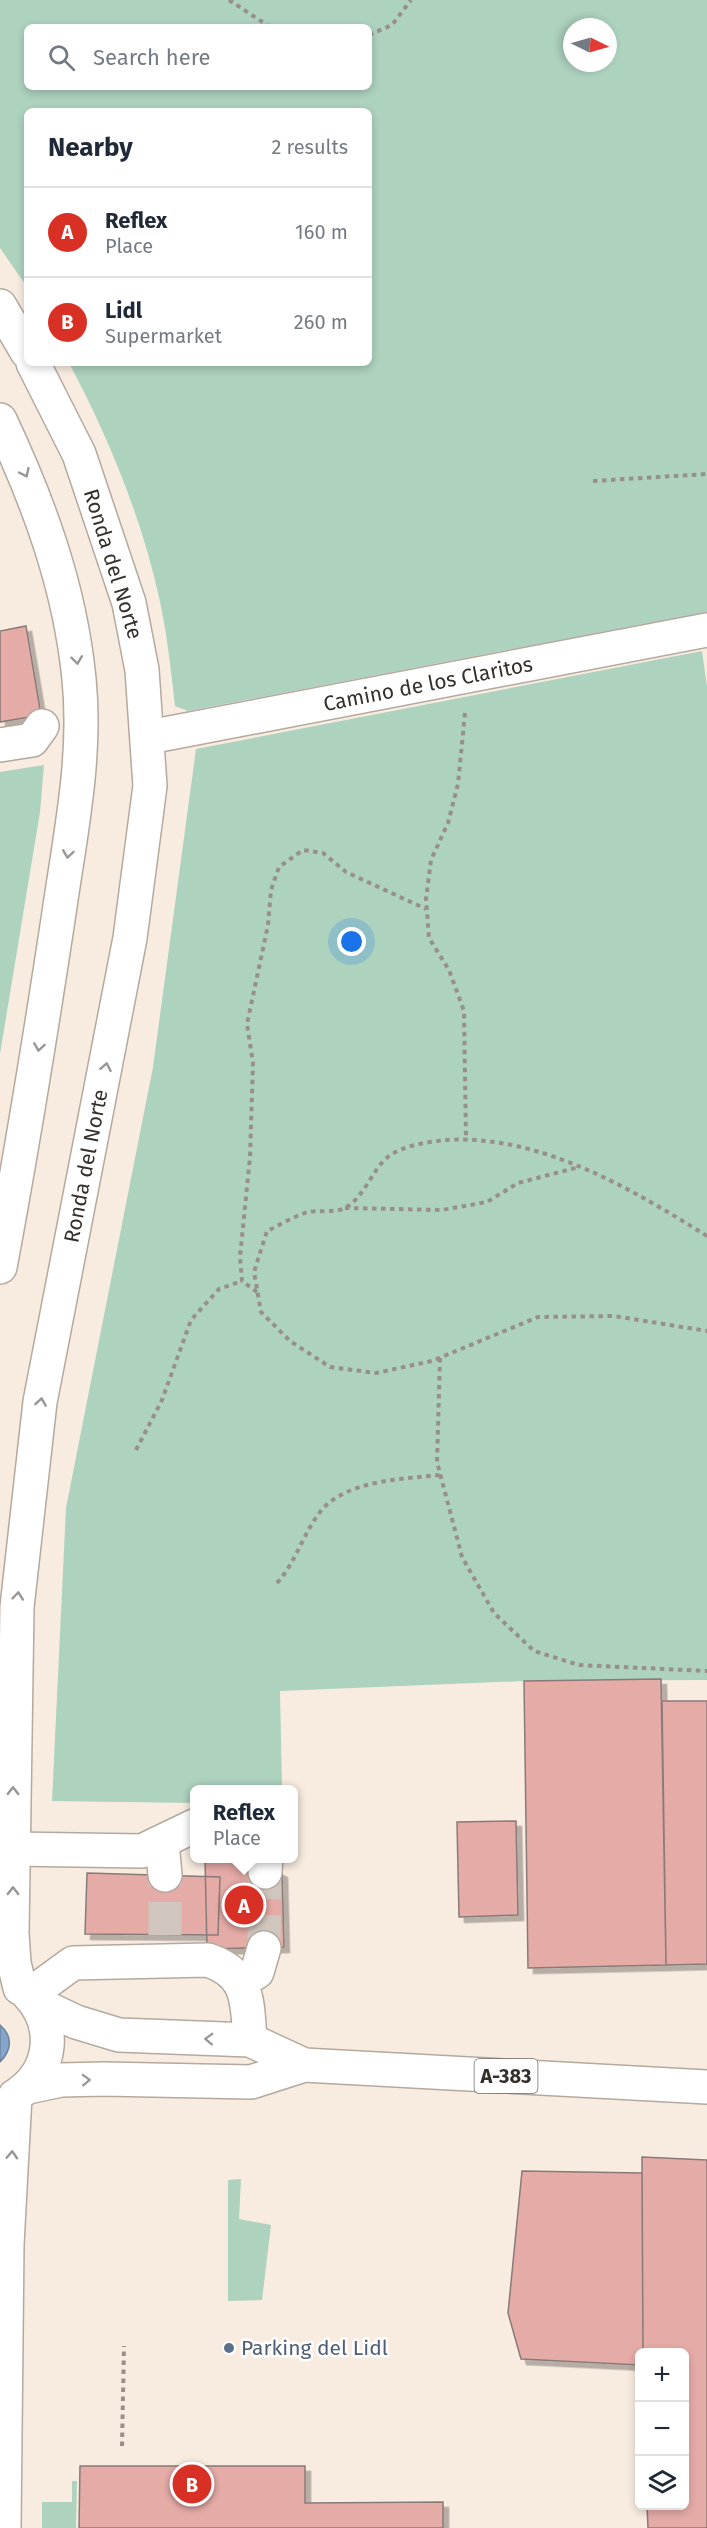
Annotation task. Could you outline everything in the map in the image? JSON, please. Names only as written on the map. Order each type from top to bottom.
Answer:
[{"type":"main road","points":[[0,306],[24,347]]},
{"type":"main road","name":"Ronda del Norte","points":[[14,2095],[42,2066],[47,2047],[44,2019],[21,1992],[14,1963],[13,1849],[17,1607],[40,1402],[130,938],[145,838],[150,786],[142,670],[129,603],[79,454],[35,366]]},
{"type":"main road","points":[[0,420],[33,491],[67,604],[79,680],[81,742],[72,828],[30,1102],[0,1267]]},
{"type":"main road","name":"Camino de los Claritos","points":[[148,737],[707,630]]},
{"type":"main road","points":[[0,745],[43,730],[81,742]]},
{"type":"main road","points":[[13,1849],[142,1851],[190,1828]]},
{"type":"main road","points":[[162,1843],[165,1875]]},
{"type":"main road","points":[[21,1992],[73,1963],[165,1948],[221,1964],[233,1973],[240,1982],[247,1999],[250,2040]]},
{"type":"main road","points":[[240,1982],[257,1972],[264,1948]]},
{"type":"main road","name":"A-383","points":[[21,1992],[76,2022],[119,2035],[250,2040],[304,2065]]},
{"type":"main road","name":"A-383","points":[[14,2095],[61,2080],[251,2082],[304,2065],[707,2086]]},
{"type":"main road","points":[[4,2528],[7,2244],[14,2095]]},
{"type":"path","points":[[228,0],[265,24]]},
{"type":"path","points":[[372,34],[392,26],[411,0]]},
{"type":"path","points":[[593,481],[707,474]]},
{"type":"path","points":[[459,678],[466,697],[458,784],[448,823],[431,860],[426,909],[429,938],[449,970],[464,1011],[466,1139]]},
{"type":"path","points":[[257,1292],[242,1281],[240,1257],[250,1156],[253,1063],[247,1024],[268,925],[271,890],[279,867],[303,850],[323,853],[346,872],[426,909]]},
{"type":"path","points":[[344,1208],[367,1186],[388,1157],[424,1142],[466,1139],[501,1142],[580,1167],[664,1209],[707,1236]]},
{"type":"path","points":[[580,1167],[518,1183],[487,1202],[453,1208],[344,1208],[308,1213],[267,1231],[254,1272],[261,1312],[290,1341],[330,1368],[376,1373],[440,1358],[538,1317],[614,1316],[707,1331]]},
{"type":"path","points":[[136,1450],[162,1400],[191,1320],[219,1289],[242,1281]]},
{"type":"path","points":[[440,1358],[436,1462],[462,1557],[494,1612],[534,1651],[579,1665],[707,1671]]},
{"type":"path","points":[[277,1583],[288,1571],[320,1511],[355,1486],[440,1475]]},
{"type":"path","points":[[122,2446],[124,2346]]},
{"type":"green space","points":[[0,0],[707,0],[707,612],[188,711],[175,706],[162,611],[143,537],[110,448],[70,366],[372,366],[372,108],[24,108],[24,283],[0,248]]},
{"type":"green space","points":[[702,651],[707,687],[707,1680],[524,1681],[280,1691],[282,1785],[190,1785],[190,1803],[52,1801],[66,1508],[153,1067],[196,749]]},
{"type":"green space","points":[[44,765],[40,812],[0,1054],[0,772]]},
{"type":"green space","points":[[241,2179],[239,2219],[271,2225],[262,2300],[228,2301],[228,2180]]},
{"type":"green space","points":[[72,2481],[77,2481],[76,2528],[42,2528],[42,2502],[72,2502]]},
{"type":"water","points":[[0,2025],[9,2038],[9,2048],[0,2062]]},
{"type":"building","points":[[26,626],[41,715],[0,722],[0,631]]},
{"type":"building","points":[[661,1679],[666,1965],[528,1968],[524,1681]]},
{"type":"building","points":[[662,1701],[707,1701],[707,1964],[666,1965]]},
{"type":"building","points":[[516,1821],[518,1915],[459,1917],[457,1822]]},
{"type":"building","points":[[205,1863],[262,1863],[282,1872],[284,1947],[207,1949]]},
{"type":"building","points":[[87,1873],[220,1877],[218,1935],[85,1934]]},
{"type":"building","points":[[642,2157],[707,2160],[707,2528],[648,2528],[647,2510],[689,2510],[689,2348],[643,2348]]},
{"type":"building","points":[[522,2171],[642,2173],[643,2348],[635,2348],[635,2365],[521,2359],[508,2313]]},
{"type":"building","points":[[80,2466],[305,2466],[305,2503],[443,2502],[443,2528],[79,2528]]},
{"type":"tunnel","points":[[264,1948],[265,1872]]},
{"type":"tunnel","points":[[165,1875],[165,1935]]},
{"type":"place","name":"Reflex","points":[[244,1905]]},
{"type":"place","name":"Parking del Lidl","points":[[229,2348]]},
{"type":"place","name":"Lidl","points":[[192,2484]]}]
